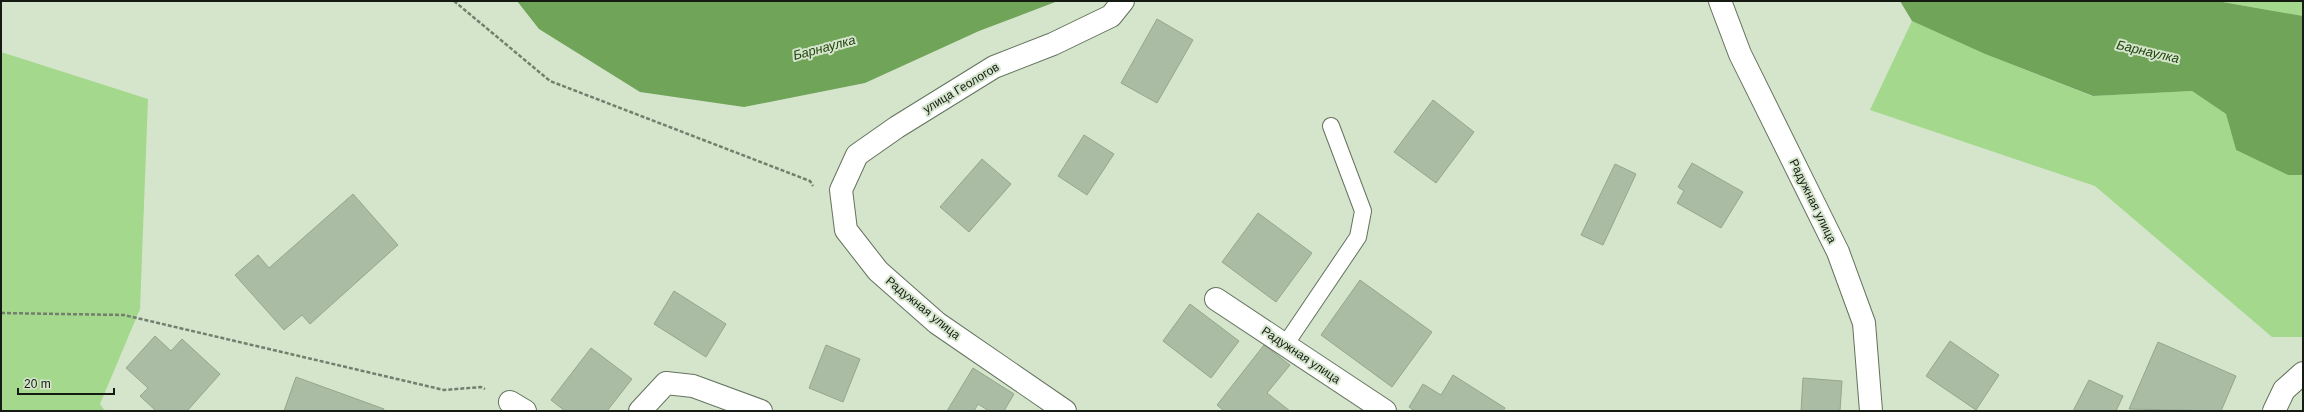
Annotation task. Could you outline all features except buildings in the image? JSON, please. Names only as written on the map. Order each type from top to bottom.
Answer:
[{"type":"street","name":"улица Геологов","points":[[841,190],[857,155],[897,127],[994,67],[1053,44],[1111,16],[1123,1]]},
{"type":"street","name":"Радужная улица","points":[[1720,1],[1740,54],[1843,266],[1864,324],[1871,411]]},
{"type":"street","name":"Радужная улица","points":[[841,190],[846,230],[878,271],[937,323],[1065,411]]},
{"type":"street","name":"Радужная улица","points":[[1216,299],[1385,411]]},
{"type":"street","points":[[2274,411],[2284,390],[2303,374]]},
{"type":"street","points":[[640,411],[666,383],[694,386],[761,411]]},
{"type":"lane","points":[[1285,345],[1358,237],[1364,211],[1331,126]]},
{"type":"path","points":[[454,1],[550,81],[810,181],[814,187]]},
{"type":"path","points":[[1,313],[124,315],[444,390],[481,387],[517,406]]},
{"type":"shaded area","points":[[2217,1],[2303,1],[2303,16]]},
{"type":"shaded area","points":[[1912,21],[1985,54],[2092,96],[2192,91],[2226,114],[2236,150],[2288,175],[2303,175],[2303,337],[2272,337],[2095,186],[1870,110]]},
{"type":"shaded area","points":[[1,52],[148,99],[140,309],[100,404],[105,411],[1,411]]},
{"type":"water","name":"Барнаулка","points":[[517,1],[1058,1],[979,31],[865,83],[744,107],[640,92],[539,29]]},
{"type":"water","name":"Барнаулка","points":[[1900,1],[2217,1],[2303,16],[2303,175],[2288,175],[2236,150],[2226,114],[2192,91],[2093,96],[1985,54],[1912,21]]}]
